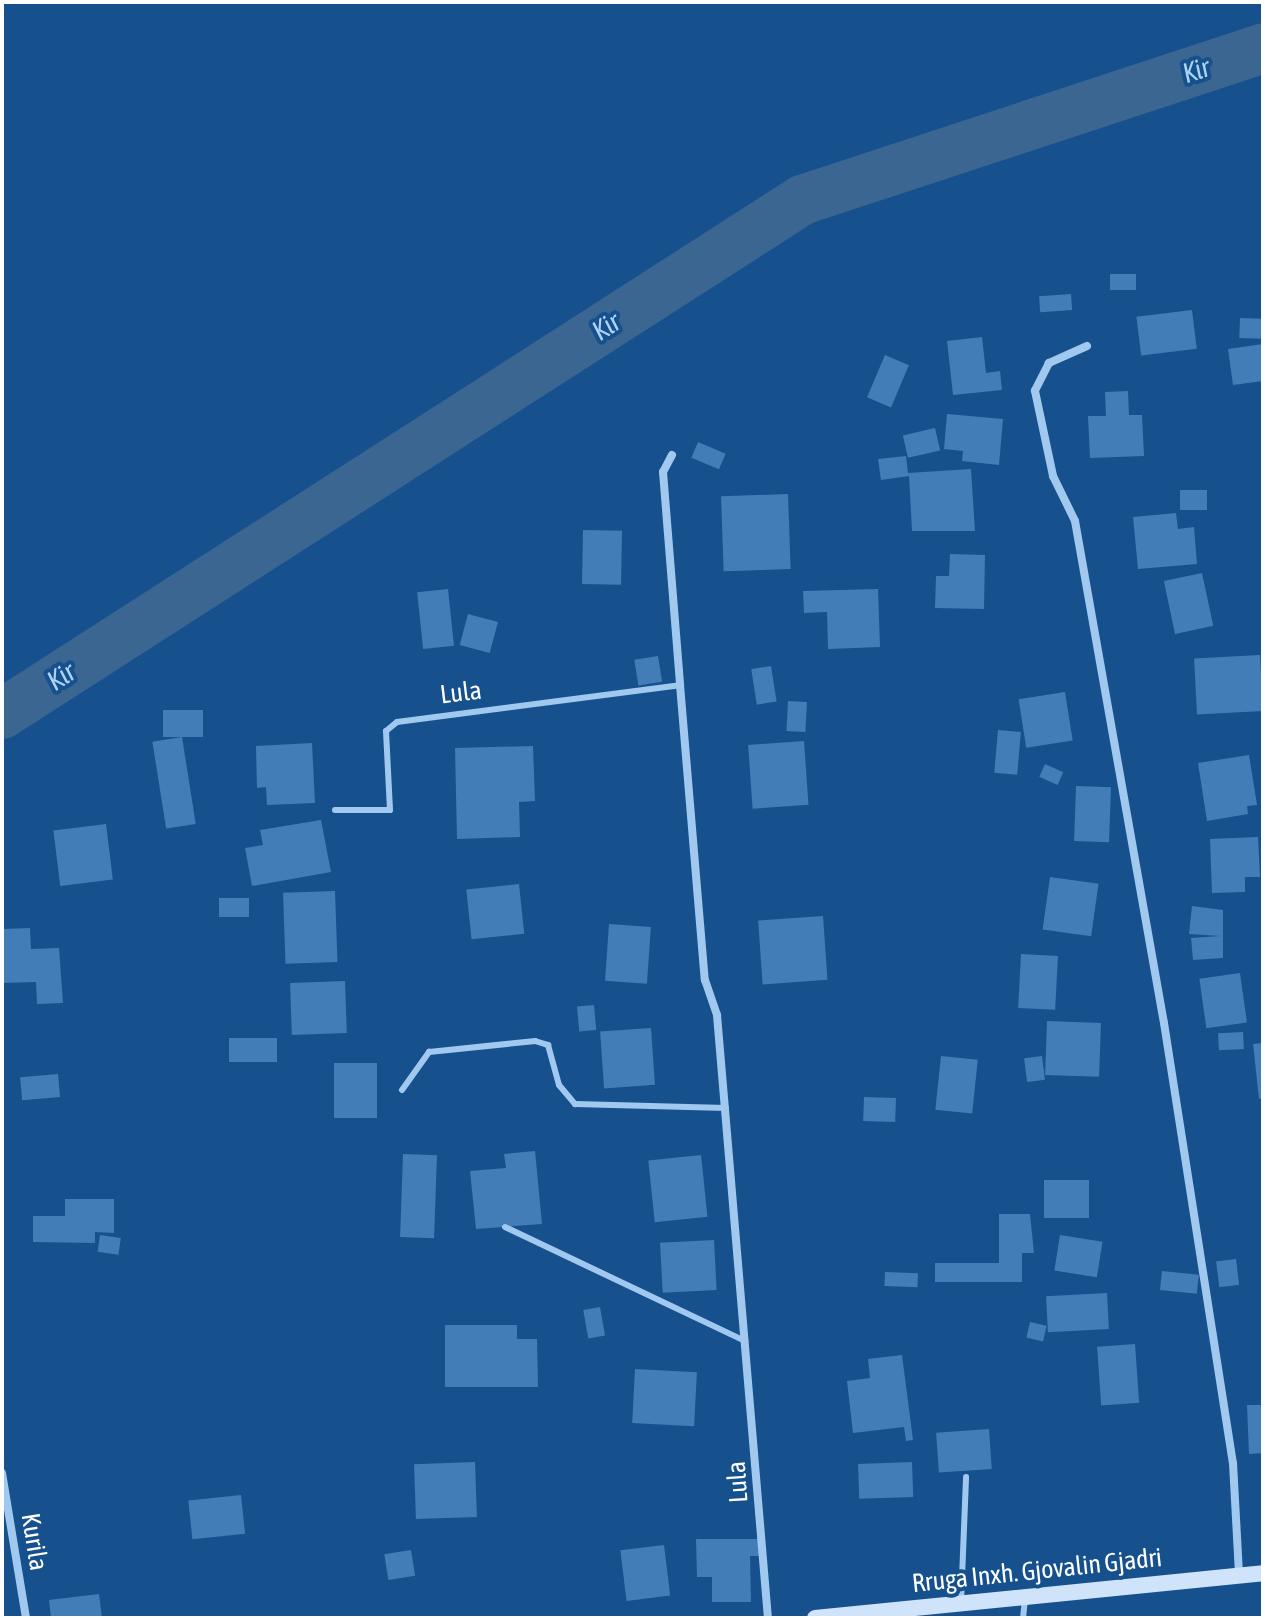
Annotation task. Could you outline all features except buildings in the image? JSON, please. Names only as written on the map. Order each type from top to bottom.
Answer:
[{"type":"main road","name":"Rruga Inxh. Gjovalin Gjadri","points":[[815,1618],[922,1612],[961,1603],[1263,1573]]},
{"type":"street","points":[[1087,346],[1049,363],[1035,391],[1053,476],[1075,521],[1164,1023],[1231,1449],[1239,1575]]},
{"type":"street","name":"Lula","points":[[672,455],[663,472],[680,685],[705,980],[717,1015],[726,1108],[748,1343],[768,1618]]},
{"type":"street","name":"Kurila","points":[[2,1473],[26,1618]]},
{"type":"lane","name":"Lula","points":[[335,810],[390,810],[386,731],[397,722],[680,685]]},
{"type":"lane","points":[[402,1090],[429,1052],[535,1041],[548,1045],[559,1085],[575,1104],[726,1108]]},
{"type":"lane","points":[[505,1227],[748,1343]]},
{"type":"lane","points":[[961,1603],[966,1477]]},
{"type":"lane","points":[[1023,1618],[1025,1597]]},
{"type":"waterway","name":"Kir","points":[[2,714],[802,200],[1263,48]]}]
